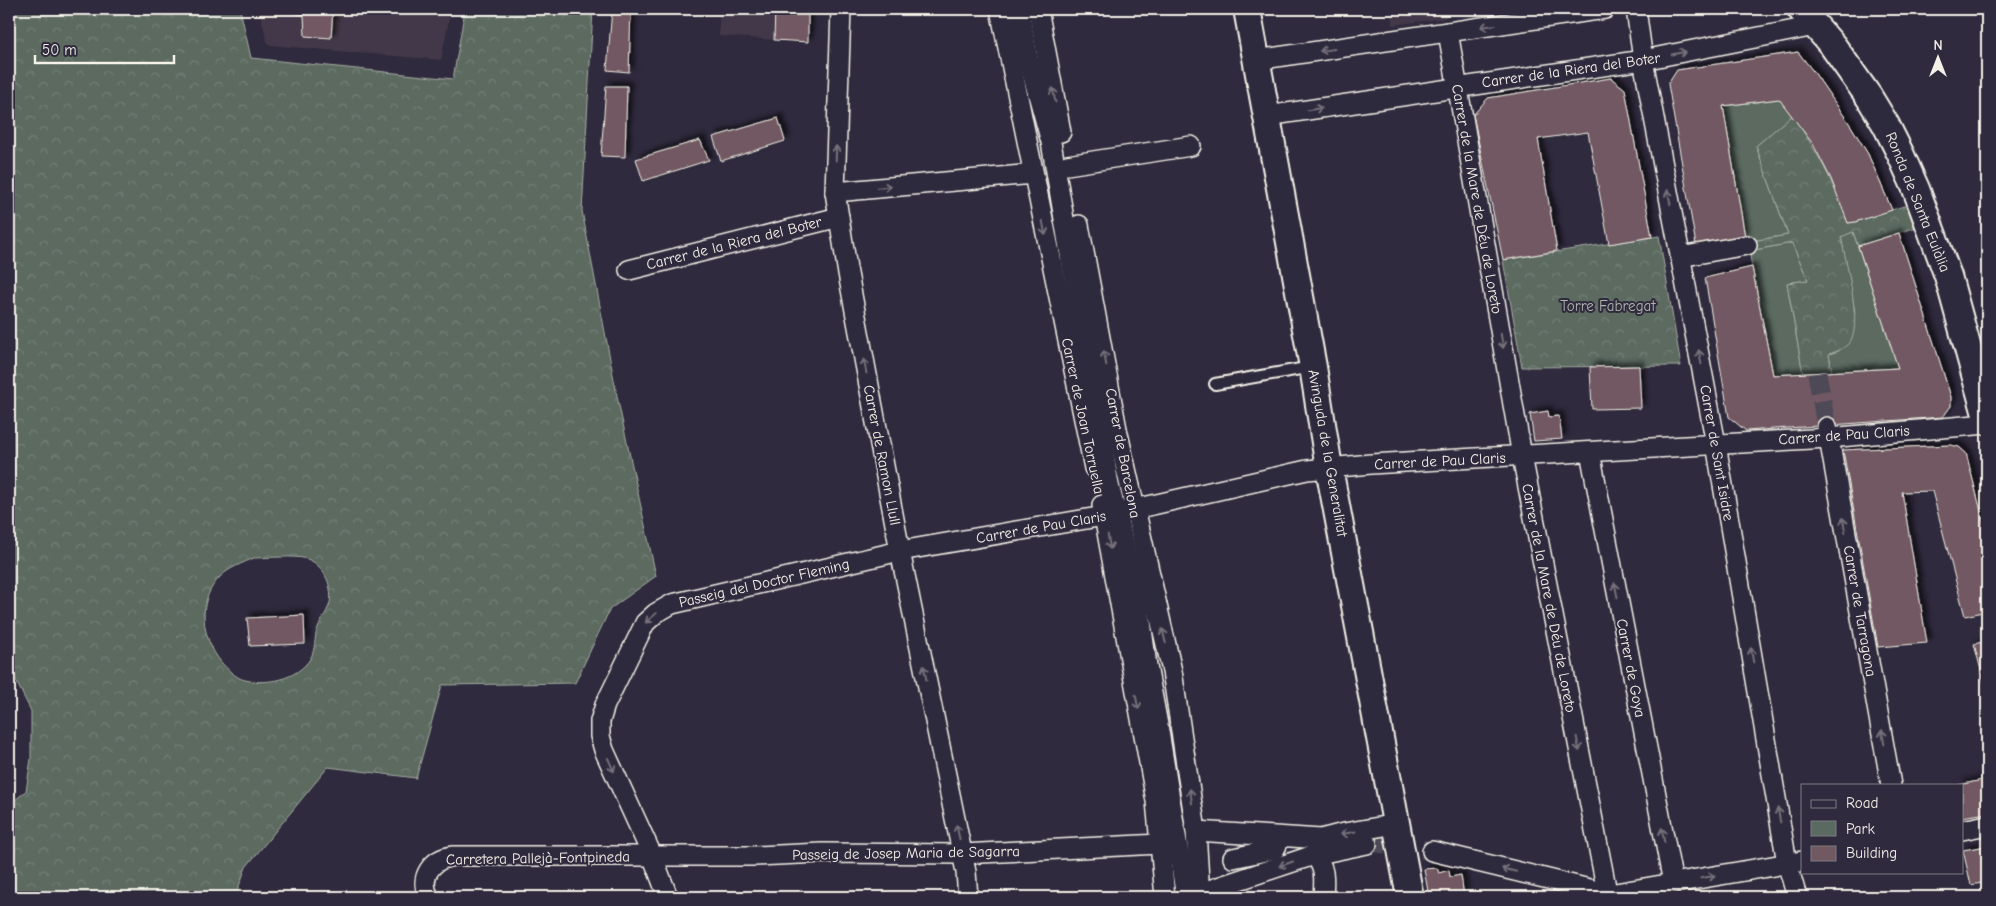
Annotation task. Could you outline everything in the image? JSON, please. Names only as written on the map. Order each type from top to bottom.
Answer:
[{"type":"main road","name":"Avinguda de la Generalitat","points":[[1247,9],[1313,367],[1329,468],[1410,897]]},
{"type":"main road","name":"Ronda de Santa Eulàlia","points":[[1808,17],[1833,46],[1886,125],[1916,189],[1948,276],[1987,418]]},
{"type":"street","name":"Carrer de Ramon Llull","points":[[841,9],[835,192],[847,268],[900,551],[962,854],[968,897]]},
{"type":"street","points":[[1019,9],[1028,58],[1053,151],[1087,330],[1077,350]]},
{"type":"street","name":"Carrer de Barcelona","points":[[1038,9],[1117,428],[1118,513],[1172,671],[1196,831],[1190,868],[1195,896]]},
{"type":"street","points":[[1256,60],[1605,9]]},
{"type":"street","name":"Carrer de Sant Isidre","points":[[1636,9],[1643,60],[1795,862],[1797,897]]},
{"type":"street","name":"Carrer de Joan Torruella","points":[[1002,17],[1028,174],[1077,350],[1118,513],[1131,669],[1156,800],[1165,897]]},
{"type":"street","name":"Carrer de la Riera del Boter","points":[[1267,116],[1458,86],[1643,60],[1808,17]]},
{"type":"street","name":"Carrer de la Mare de Déu de Loreto","points":[[1448,32],[1522,456],[1602,896]]},
{"type":"street","points":[[1042,105],[1044,198]]},
{"type":"street","points":[[1067,165],[1191,146]]},
{"type":"street","points":[[835,192],[1028,174]]},
{"type":"street","name":"Carrer de la Riera del Boter","points":[[629,270],[839,217]]},
{"type":"street","points":[[1680,257],[1746,245]]},
{"type":"street","name":"Carrer de Pau Claris","points":[[900,551],[1118,513],[1307,470],[1716,444],[1827,432],[1987,424]]},
{"type":"street","name":"Carrer de Tarragona","points":[[1827,432],[1892,784]]},
{"type":"street","name":"Carrer de Goya","points":[[1590,452],[1672,883]]},
{"type":"street","points":[[1118,513],[1148,643],[1190,868]]},
{"type":"street","name":"Passeig del Doctor Fleming","points":[[668,897],[652,855],[604,750],[600,736],[600,721],[605,705],[645,623],[656,613],[672,604],[900,551]]},
{"type":"street","points":[[1196,831],[1321,839],[1396,824]]},
{"type":"street","points":[[1964,830],[1987,825]]},
{"type":"street","points":[[1243,857],[1275,849],[1281,837]]},
{"type":"street","name":"Passeig de Josep Maria de Sagarra","points":[[652,855],[962,854],[1160,844]]},
{"type":"street","points":[[1195,896],[1314,855],[1367,844]]},
{"type":"street","points":[[1432,851],[1542,878],[1602,896],[1795,862]]},
{"type":"street","name":"Carretera Pallejà-Fontpineda","points":[[429,897],[425,885],[426,874],[432,864],[443,858],[652,855]]},
{"type":"street","points":[[1314,855],[1321,862],[1324,871],[1323,897]]},
{"type":"street","points":[[1542,878],[1547,889],[1546,897]]},
{"type":"lane","points":[[1215,384],[1313,367]]},
{"type":"shaded area","points":[[259,9],[451,9],[441,60],[268,45]]},
{"type":"shaded area","points":[[719,9],[808,9],[808,42],[719,36]]},
{"type":"shaded area","points":[[1390,9],[1447,9],[1446,18],[1393,25]]},
{"type":"green space","points":[[9,9],[240,9],[251,58],[453,79],[465,9],[593,9],[582,211],[618,401],[656,576],[610,609],[575,683],[442,685],[416,778],[328,767],[246,867],[235,897],[9,897],[9,802],[14,801],[26,791],[31,759],[31,711],[9,667]],"holes":[[[296,557],[307,559],[318,566],[323,572],[327,578],[330,593],[329,606],[317,630],[310,659],[290,676],[263,682],[242,679],[223,665],[209,641],[204,619],[208,596],[221,576],[236,566],[254,558]]]},
{"type":"green space","points":[[1779,99],[1792,115],[1756,146],[1788,235],[1746,242],[1723,106]]},
{"type":"green space","points":[[1792,115],[1824,166],[1848,223],[1916,202],[1926,224],[1858,246],[1853,232],[1841,237],[1852,290],[1855,319],[1851,340],[1847,345],[1829,354],[1832,373],[1803,374],[1787,283],[1808,280],[1792,243],[1749,251],[1746,242],[1788,235],[1756,146]]},
{"type":"green space","points":[[1853,232],[1898,368],[1832,373],[1829,354],[1839,351],[1855,312],[1841,236]]},
{"type":"green space","name":"Torre Fabregat","points":[[1659,236],[1681,366],[1522,367],[1503,260]]},
{"type":"green space","points":[[1792,243],[1808,280],[1787,283],[1803,374],[1773,375],[1749,251]]},
{"type":"building","points":[[279,9],[333,9],[331,38],[305,36],[304,15]]},
{"type":"building","points":[[612,9],[631,9],[629,72],[607,70]]},
{"type":"building","points":[[775,9],[808,9],[808,42],[774,40]]},
{"type":"building","points":[[1798,52],[1851,126],[1868,154],[1892,210],[1848,223],[1831,179],[1813,144],[1779,99],[1723,106],[1745,237],[1696,245],[1668,84],[1677,70]]},
{"type":"building","points":[[1611,78],[1625,89],[1652,237],[1609,244],[1588,132],[1538,139],[1557,251],[1503,260],[1473,115],[1488,98]]},
{"type":"building","points":[[606,86],[627,86],[625,157],[601,156]]},
{"type":"building","points":[[778,118],[785,141],[721,161],[713,137]]},
{"type":"building","points":[[700,140],[709,160],[643,181],[636,159]]},
{"type":"building","points":[[1899,233],[1951,397],[1951,406],[1943,417],[1746,431],[1729,417],[1705,278],[1752,267],[1773,375],[1898,368],[1858,246]]},
{"type":"building","points":[[1639,366],[1641,408],[1592,409],[1590,367]]},
{"type":"building","points":[[1548,411],[1549,417],[1559,416],[1562,439],[1534,441],[1530,414]]},
{"type":"building","points":[[1951,445],[1959,447],[1966,453],[1987,535],[1987,611],[1965,616],[1932,491],[1902,492],[1927,643],[1878,647],[1843,450]]},
{"type":"building","points":[[304,615],[305,644],[250,646],[247,618]]},
{"type":"building","points":[[1987,641],[1987,693],[1974,644]]},
{"type":"building","points":[[1987,779],[1987,813],[1964,817],[1964,784]]},
{"type":"building","points":[[1987,846],[1987,882],[1971,885],[1964,850]]},
{"type":"building","points":[[1437,868],[1439,873],[1449,870],[1450,877],[1461,875],[1464,897],[1429,897],[1424,869]]},
{"type":"tunnel","points":[[1817,373],[1826,425]]},
{"type":"tunnel","points":[[1367,844],[1378,843],[1432,851]]}]
